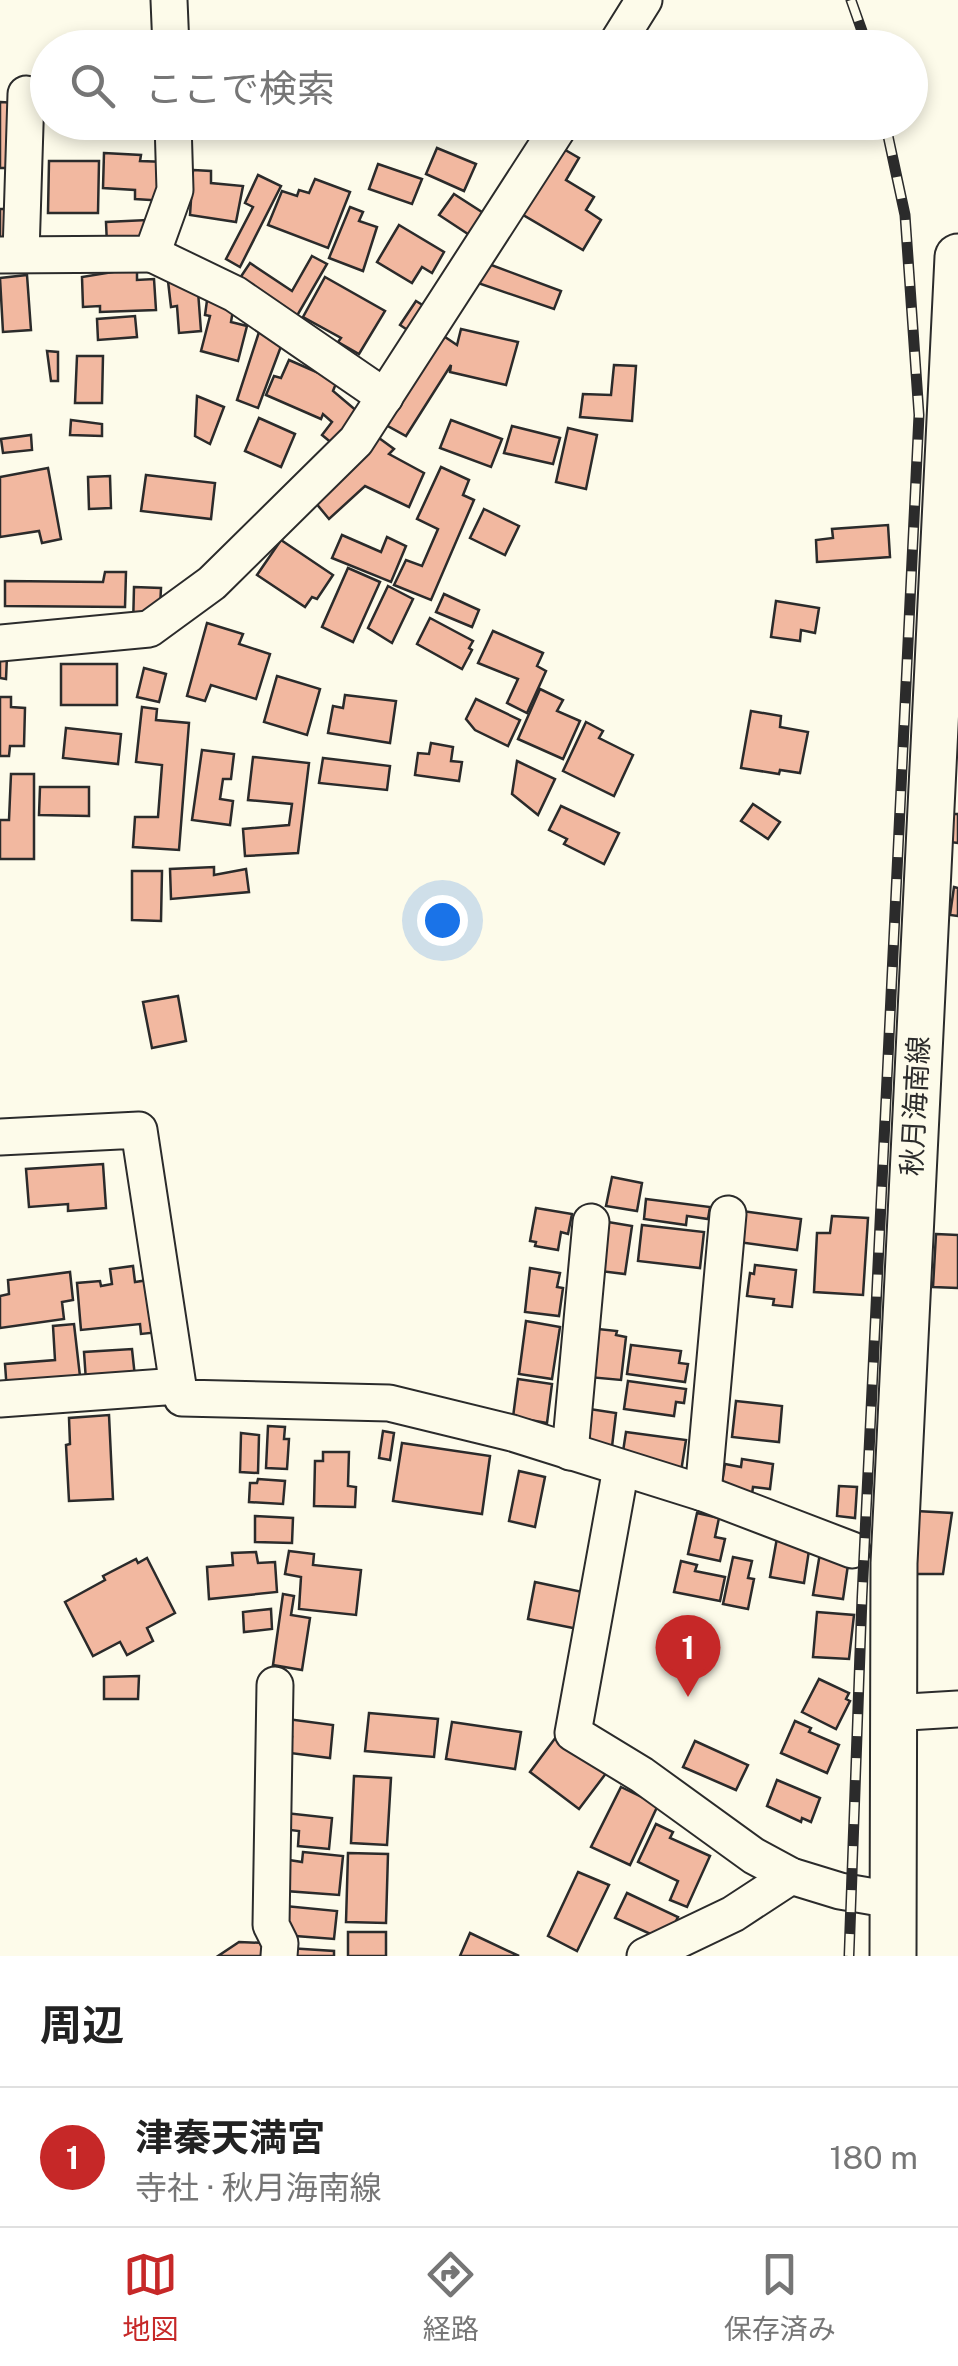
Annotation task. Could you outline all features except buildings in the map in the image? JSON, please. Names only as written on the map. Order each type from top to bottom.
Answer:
[{"type":"main road","name":"秋月海南線","points":[[892,1956],[894,1563],[944,803],[958,257]]},
{"type":"street","points":[[170,0],[171,30]]},
{"type":"street","points":[[625,30],[644,0]]},
{"type":"street","points":[[24,93],[10,254],[152,254],[234,294],[384,397]]},
{"type":"street","points":[[152,254],[175,190],[174,140]]},
{"type":"street","points":[[0,643],[149,629],[225,570],[356,441],[550,140]]},
{"type":"street","points":[[0,1137],[138,1130],[182,1398],[389,1404],[512,1433],[702,1493],[852,1550]]},
{"type":"street","points":[[702,1493],[728,1214]]},
{"type":"street","points":[[570,1452],[591,1222]]},
{"type":"street","points":[[0,1398],[178,1386]]},
{"type":"street","points":[[621,1468],[573,1733],[642,1775],[754,1856],[791,1876],[840,1892],[892,1900]]},
{"type":"street","points":[[274,1685],[272,1925],[280,1943],[280,1956]]},
{"type":"street","points":[[891,1713],[958,1710]]},
{"type":"street","points":[[645,1956],[733,1914],[791,1876]]},
{"type":"railway","points":[[851,0],[862,30]]},
{"type":"railway","points":[[849,1956],[862,1597],[919,415],[905,215],[889,140]]},
{"type":"place","name":"津秦天満宮","points":[[688,1697]]}]
